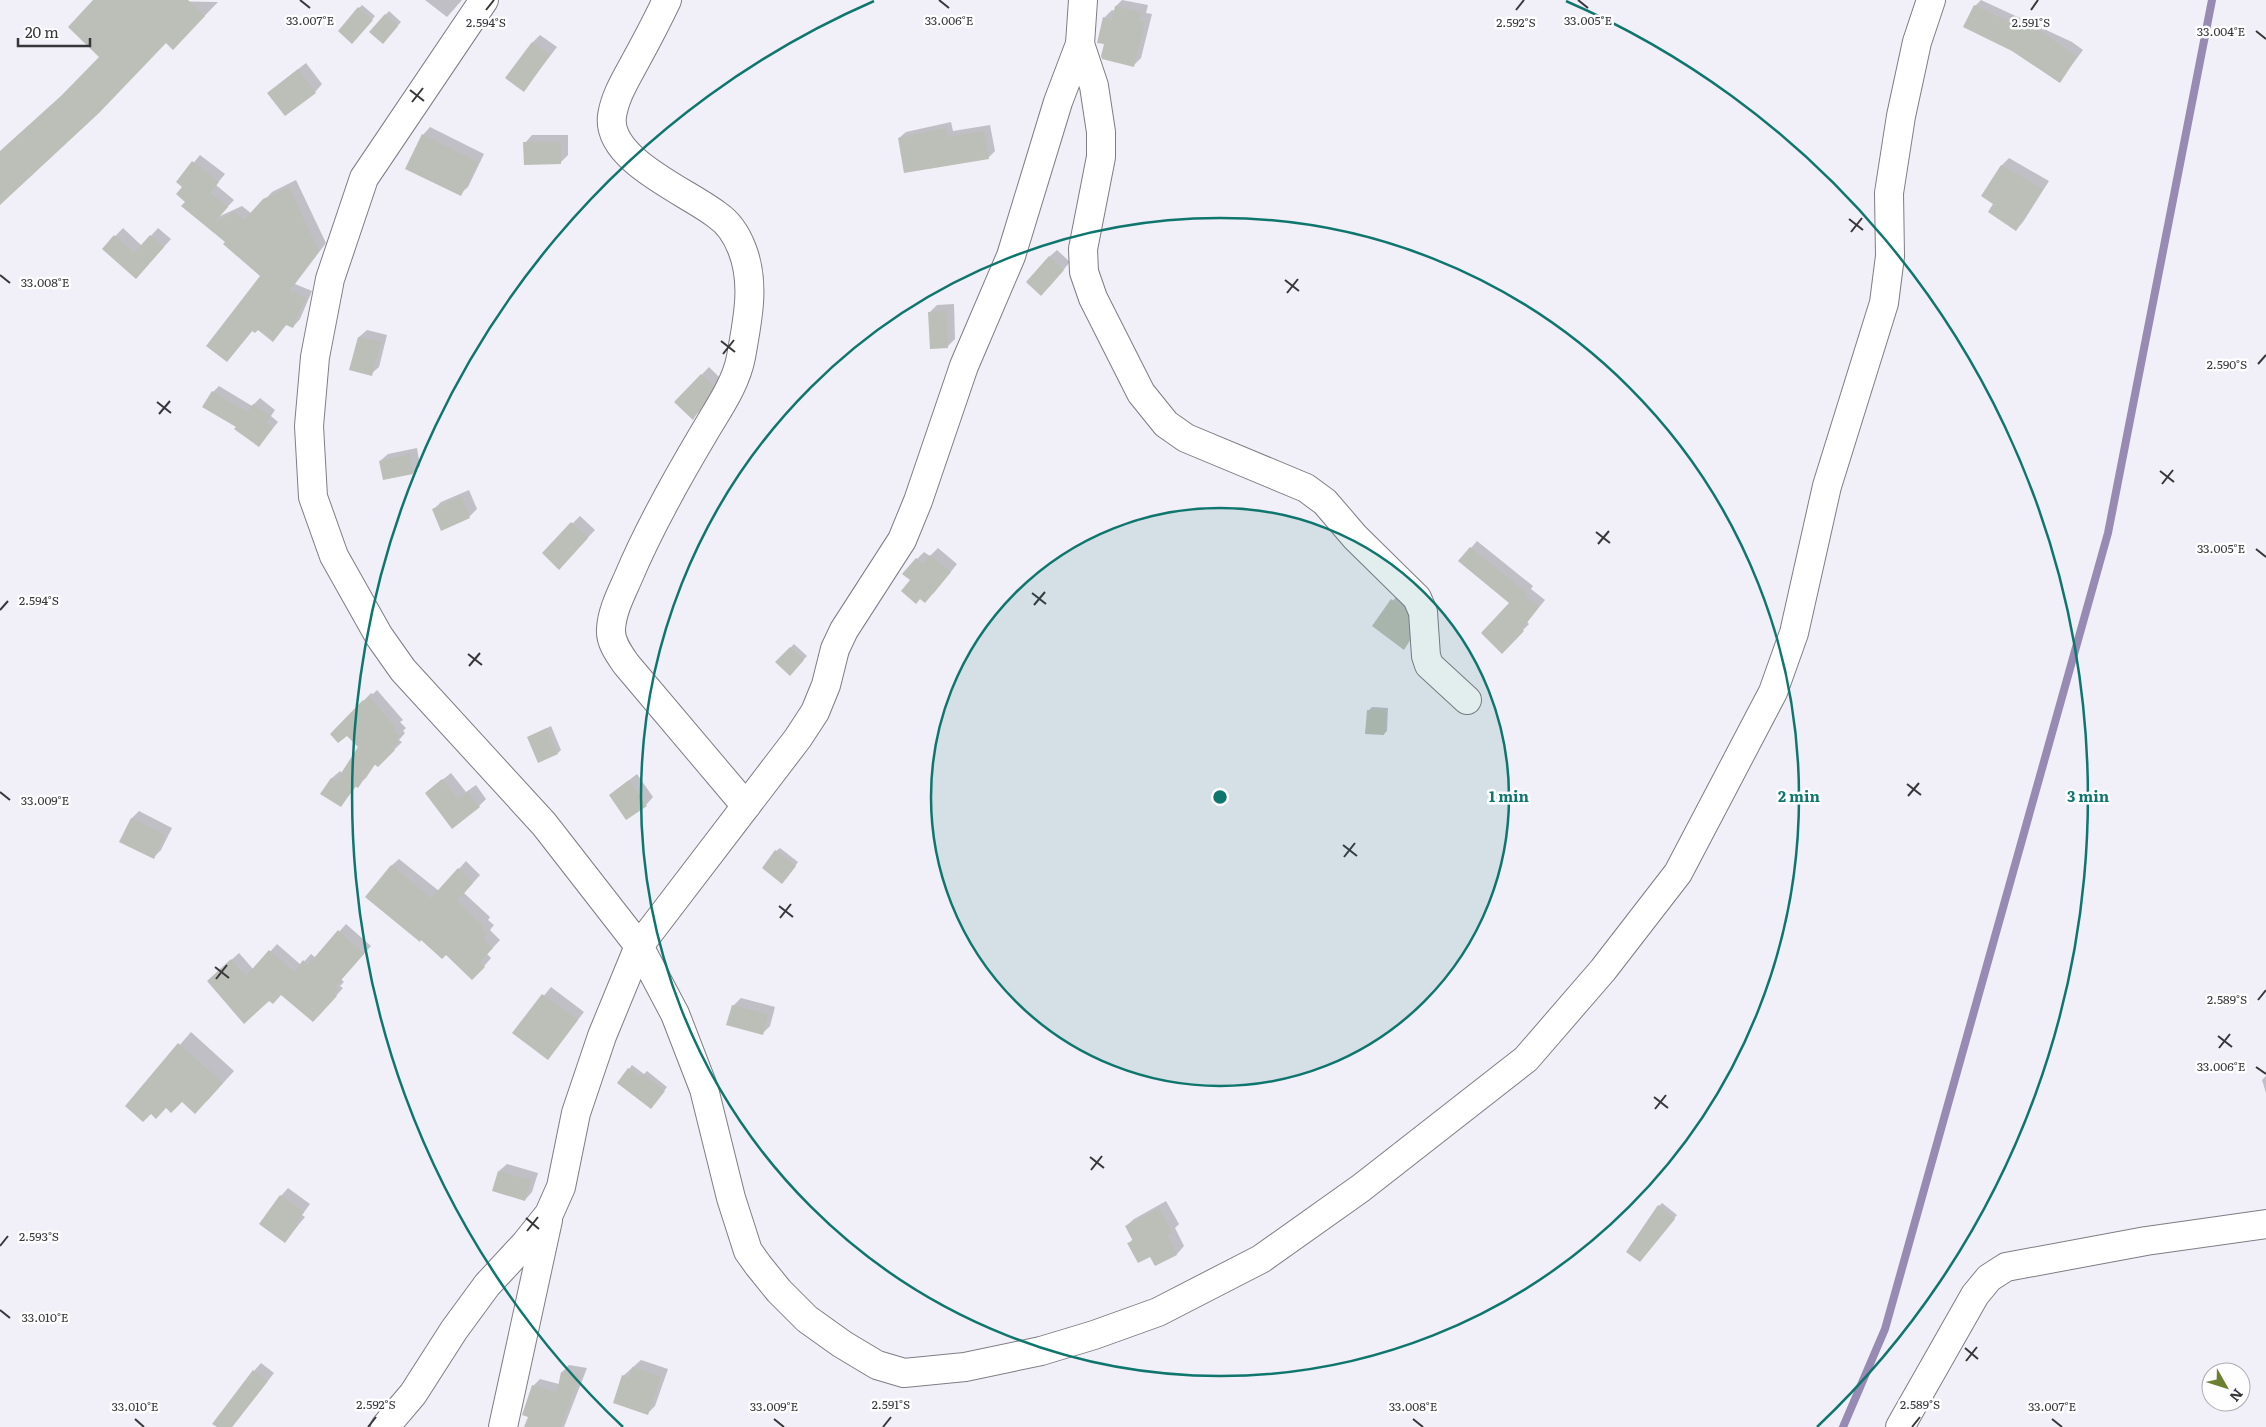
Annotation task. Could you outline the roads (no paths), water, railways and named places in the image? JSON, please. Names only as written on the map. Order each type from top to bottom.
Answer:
[{"type":"street","points":[[484,0],[364,178],[330,279],[315,357],[308,426],[313,497],[334,556],[379,636],[403,670],[544,824],[639,946],[675,1014],[704,1089],[731,1198],[748,1251],[779,1290],[807,1319],[842,1344],[877,1365],[904,1373],[965,1367],[1042,1351],[1094,1335],[1158,1312],[1260,1259],[1361,1188],[1526,1059],[1566,1014],[1678,873],[1773,692],[1794,633],[1827,486],[1884,303],[1890,256],[1889,193],[1901,116],[1917,42],[1931,0]]},
{"type":"street","points":[[666,0],[618,94],[612,116],[612,132],[619,145],[641,164],[678,192],[717,214],[730,226],[742,250],[748,278],[749,309],[738,372],[676,481],[636,559],[617,603],[610,631],[616,650],[626,664],[746,806]]},
{"type":"street","points":[[503,1427],[549,1214],[561,1186],[576,1113],[602,1036],[639,946],[798,738],[815,712],[826,686],[835,649],[844,630],[902,540],[943,433],[964,366],[1011,256],[1058,102],[1080,44],[1083,0]]},
{"type":"street","points":[[1080,44],[1094,86],[1101,132],[1101,157],[1083,249],[1084,272],[1101,314],[1141,393],[1166,424],[1186,438],[1306,488],[1325,502],[1361,543],[1417,598],[1423,612],[1426,656],[1429,665],[1467,700]]},
{"type":"street","points":[[386,1427],[413,1394],[487,1285],[525,1244],[549,1214]]},
{"type":"street","points":[[1900,1427],[1975,1295],[1989,1278],[2006,1267],[2146,1241],[2266,1224]]},
{"type":"waterway","points":[[1843,1427],[1885,1329],[2108,533],[2212,0]]}]
